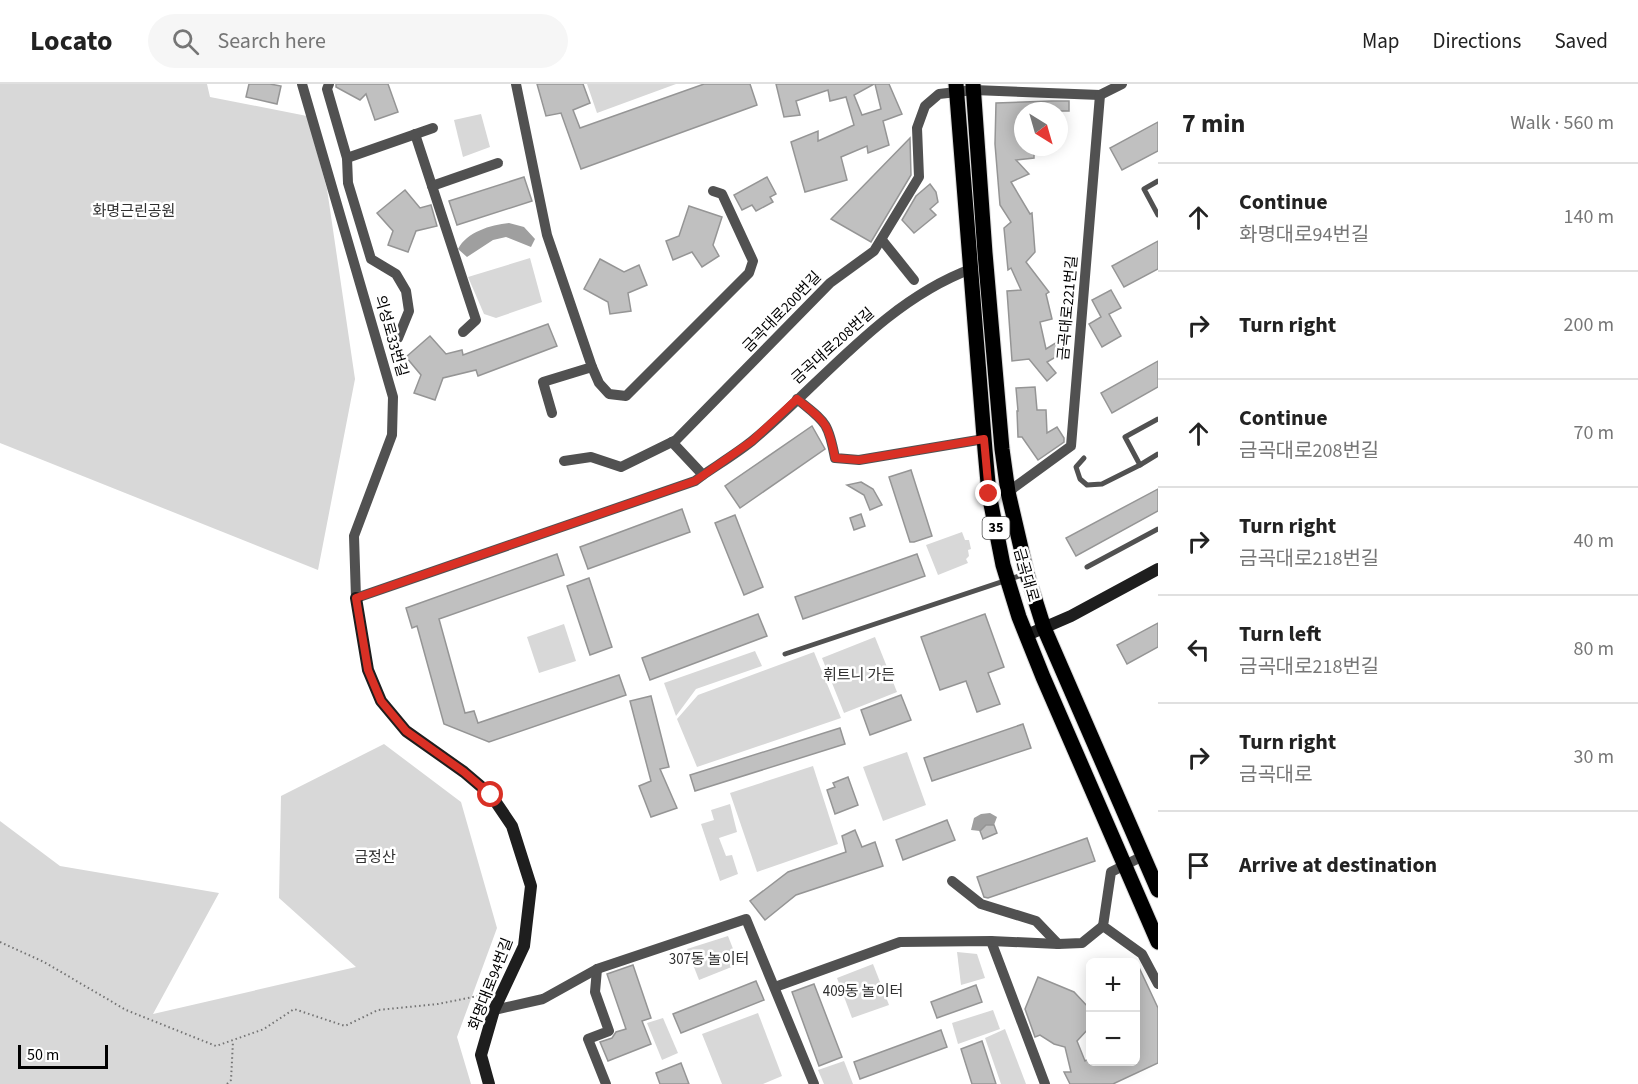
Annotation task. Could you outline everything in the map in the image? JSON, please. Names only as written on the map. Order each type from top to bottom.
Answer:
[{"type":"main road","name":"금곡대로","points":[[973,87],[985,253],[1002,449],[1008,492],[1027,574],[1044,628],[1158,890]]},
{"type":"main road","name":"금곡대로","points":[[956,88],[989,494],[1007,579],[1027,635],[1158,942]]},
{"type":"street","name":"의성로33번길","points":[[302,84],[393,397],[392,435],[354,536],[356,598]]},
{"type":"street","points":[[329,84],[327,89],[346,158],[348,183],[371,259],[396,274],[406,291],[409,311],[398,338]]},
{"type":"street","points":[[516,84],[547,235],[592,367],[599,383],[609,394],[626,396],[749,273],[753,261],[722,194],[713,191]]},
{"type":"street","points":[[1101,95],[1122,84]]},
{"type":"street","name":"금곡대로200번길","points":[[564,461],[591,458],[621,467],[672,442],[830,283],[874,251],[919,177],[917,128],[925,106],[939,94],[956,88],[973,87],[1101,95]]},
{"type":"street","name":"금곡대로221번길","points":[[1008,492],[1071,446],[1101,95]]},
{"type":"street","points":[[346,158],[433,128]]},
{"type":"street","points":[[415,134],[476,320],[463,332]]},
{"type":"street","points":[[432,186],[498,163]]},
{"type":"street","points":[[882,240],[914,280]]},
{"type":"street","name":"금곡대로208번길","points":[[356,598],[695,481],[752,441],[887,318],[922,292],[946,278],[971,269]]},
{"type":"street","points":[[552,413],[543,382],[592,367]]},
{"type":"street","points":[[797,399],[824,422],[831,436],[835,458],[859,460],[984,439]]},
{"type":"street","points":[[672,442],[703,475]]},
{"type":"street","points":[[1027,635],[1158,569]]},
{"type":"street","name":"화명대로94번길","points":[[356,598],[368,670],[381,701],[406,731],[464,772],[491,795],[512,826],[531,886],[524,946],[494,1010],[481,1055],[489,1084]]},
{"type":"street","points":[[775,987],[900,942],[1082,943],[1103,926],[1111,872],[1143,856]]},
{"type":"street","points":[[952,881],[981,904],[1036,921],[1058,944]]},
{"type":"street","points":[[494,1010],[543,999],[597,969],[746,919],[814,1084]]},
{"type":"street","points":[[1103,926],[1142,954],[1158,984]]},
{"type":"street","points":[[991,941],[1045,1084]]},
{"type":"street","points":[[597,969],[595,992],[609,1031],[588,1039],[606,1084]]},
{"type":"lane","points":[[1158,181],[1144,189],[1158,215]]},
{"type":"lane","points":[[1140,465],[1125,437],[1158,419]]},
{"type":"lane","points":[[1084,458],[1076,467],[1080,479],[1087,485],[1102,484],[1158,454]]},
{"type":"lane","points":[[1087,567],[1158,529]]},
{"type":"lane","points":[[785,654],[1027,574]]},
{"type":"path","points":[[0,942],[44,962],[126,1010],[216,1046],[264,1029],[294,1009],[345,1026],[378,1010],[438,1004],[478,996],[494,1010]]},
{"type":"path","points":[[227,1084],[231,1080],[233,1040]]},
{"type":"green space","name":"화명근린공원","points":[[0,84],[207,84],[210,97],[307,116],[327,189],[355,379],[318,570],[0,443]]},
{"type":"green space","points":[[587,84],[676,84],[597,113]]},
{"type":"green space","points":[[481,114],[490,147],[463,157],[454,120]]},
{"type":"green space","points":[[530,258],[542,302],[496,318],[484,314],[468,277]]},
{"type":"green space","points":[[962,532],[965,540],[969,540],[971,549],[968,550],[969,556],[966,559],[968,563],[938,575],[926,545]]},
{"type":"green space","points":[[564,624],[576,661],[539,673],[527,637]]},
{"type":"green space","name":"휘트니 가든","points":[[875,637],[897,692],[844,713],[822,658]]},
{"type":"green space","points":[[755,651],[762,666],[696,689],[676,716],[664,683]]},
{"type":"green space","points":[[814,652],[841,718],[697,767],[677,719],[698,695]]},
{"type":"green space","name":"금정산","points":[[384,744],[461,802],[497,928],[457,1037],[471,1084],[0,1084],[0,821],[60,866],[219,893],[153,1014],[356,967],[279,898],[281,796]]},
{"type":"green space","points":[[907,752],[926,805],[883,821],[863,767]]},
{"type":"green space","points":[[813,766],[838,844],[757,872],[730,793]]},
{"type":"green space","points":[[730,804],[737,832],[719,838],[726,856],[732,855],[738,874],[720,881],[701,824],[714,820],[711,810]]},
{"type":"green space","name":"307동 놀이터","points":[[728,936],[739,964],[699,980],[687,949]]},
{"type":"green space","points":[[957,952],[977,954],[985,978],[961,985]]},
{"type":"green space","name":"409동 놀이터","points":[[873,964],[889,1005],[852,1018],[837,978]]},
{"type":"green space","points":[[993,1010],[1000,1029],[958,1044],[952,1023]]},
{"type":"green space","points":[[758,1013],[782,1076],[763,1084],[722,1084],[702,1034]]},
{"type":"green space","points":[[663,1018],[678,1053],[662,1060],[647,1023]]},
{"type":"green space","points":[[1005,1029],[1026,1084],[1001,1084],[985,1038]]},
{"type":"green space","points":[[844,1061],[853,1084],[824,1084],[818,1070]]},
{"type":"shaded area","points":[[509,223],[524,227],[535,239],[531,247],[506,237],[493,240],[467,257],[458,249],[467,238],[480,230]]},
{"type":"shaded area","points":[[990,813],[997,817],[994,825],[986,825],[980,831],[971,830],[974,818]]},
{"type":"building","points":[[249,84],[281,86],[277,104],[246,97]]},
{"type":"building","points":[[336,84],[388,84],[398,112],[375,120],[366,94],[360,100],[336,87]]},
{"type":"building","points":[[537,84],[583,84],[590,103],[573,110],[580,128],[704,84],[750,84],[757,105],[581,169],[561,113],[546,116]]},
{"type":"building","points":[[776,84],[874,84],[854,95],[862,115],[881,109],[875,84],[889,84],[902,114],[883,121],[889,145],[868,153],[867,146],[841,157],[847,180],[805,192],[791,142],[818,131],[818,141],[854,125],[846,97],[830,101],[828,90],[796,101],[800,115],[784,117]]},
{"type":"building","points":[[1069,101],[1069,111],[1068,102],[1024,102]]},
{"type":"building","points":[[1014,102],[1014,156],[1034,156],[1034,158],[1016,160],[1029,174],[1011,182],[1030,214],[1032,213],[1035,252],[1026,262],[1049,292],[1046,294],[1052,319],[1040,322],[1046,349],[1062,339],[1068,350],[1047,362],[1056,373],[1047,381],[1029,359],[1012,361],[1007,291],[1021,290],[1011,268],[1008,270],[1004,228],[1011,222],[1000,205],[995,144],[996,103]]},
{"type":"building","points":[[1158,122],[1158,151],[1122,170],[1110,148]]},
{"type":"building","points":[[910,138],[911,175],[871,242],[831,219]]},
{"type":"building","points":[[524,177],[532,201],[457,225],[449,201]]},
{"type":"building","points":[[767,177],[776,194],[770,197],[773,202],[756,211],[752,205],[742,210],[734,195]]},
{"type":"building","points":[[930,184],[936,192],[938,202],[930,209],[936,215],[914,233],[902,220],[916,196]]},
{"type":"building","points":[[405,190],[420,208],[431,205],[437,226],[416,231],[408,252],[388,245],[393,231],[377,213]]},
{"type":"building","points":[[689,206],[722,217],[713,245],[719,256],[702,267],[692,252],[673,260],[666,241],[679,236]]},
{"type":"building","points":[[1158,241],[1158,269],[1124,287],[1112,266]]},
{"type":"building","points":[[600,259],[624,272],[639,265],[647,285],[628,293],[631,311],[610,314],[608,302],[584,289]]},
{"type":"building","points":[[1111,290],[1121,308],[1109,314],[1121,336],[1102,347],[1089,324],[1101,317],[1092,300]]},
{"type":"building","points":[[548,324],[557,346],[478,376],[476,370],[443,378],[435,400],[414,393],[421,375],[406,357],[430,336],[446,354],[462,350],[463,355]]},
{"type":"building","points":[[1158,361],[1158,387],[1112,413],[1101,393]]},
{"type":"building","points":[[1035,387],[1037,410],[1046,410],[1047,433],[1057,427],[1064,438],[1064,442],[1038,460],[1022,437],[1018,437],[1016,388]]},
{"type":"building","points":[[812,426],[825,449],[740,508],[725,486]]},
{"type":"building","points":[[911,470],[932,536],[914,542],[910,542],[889,477]]},
{"type":"building","points":[[861,482],[873,489],[882,505],[870,510],[864,495],[847,485]]},
{"type":"building","points":[[1158,489],[1158,511],[1076,556],[1066,538]]},
{"type":"building","points":[[682,509],[690,532],[588,569],[580,547]]},
{"type":"building","points":[[861,514],[865,526],[854,530],[850,518]]},
{"type":"building","points":[[735,515],[763,587],[744,595],[715,523]]},
{"type":"building","points":[[557,554],[564,575],[439,619],[465,713],[474,711],[478,723],[619,675],[626,695],[489,742],[444,724],[417,626],[412,628],[406,608]]},
{"type":"building","points":[[917,554],[925,576],[803,619],[795,597]]},
{"type":"building","points":[[589,578],[612,647],[590,655],[567,586]]},
{"type":"building","points":[[758,614],[767,636],[650,680],[642,658]]},
{"type":"building","points":[[985,614],[1004,667],[988,673],[1000,704],[977,712],[966,681],[940,690],[921,637]]},
{"type":"building","points":[[1158,623],[1158,647],[1127,664],[1117,645]]},
{"type":"building","points":[[901,695],[911,720],[870,735],[861,710]]},
{"type":"building","points":[[651,696],[669,767],[660,769],[677,808],[651,817],[639,786],[651,781],[630,701]]},
{"type":"building","points":[[1023,724],[1031,748],[932,781],[924,758]]},
{"type":"building","points":[[840,728],[845,744],[695,791],[690,775]]},
{"type":"building","points":[[848,777],[858,805],[835,814],[827,790],[835,787],[833,783]]},
{"type":"building","points":[[947,820],[955,840],[903,860],[896,840]]},
{"type":"building","points":[[986,825],[994,825],[997,833],[983,839],[980,831]]},
{"type":"building","points":[[855,830],[862,847],[875,842],[883,866],[796,895],[765,920],[750,901],[788,872],[846,852],[842,836]]},
{"type":"building","points":[[1087,838],[1095,861],[988,898],[984,897],[977,877]]},
{"type":"building","points":[[633,965],[651,1018],[642,1021],[651,1044],[608,1061],[600,1042],[626,1029],[607,974]]},
{"type":"building","points":[[1140,970],[1158,1008],[1158,1063],[1113,1084],[1070,1084],[1064,1072],[1071,1072],[1065,1047],[1054,1044],[1040,1035],[1035,1037],[1025,1009],[1038,977],[1074,992],[1086,1005],[1086,1031],[1077,1041],[1086,1066],[1140,1066]]},
{"type":"building","points":[[756,981],[764,1000],[681,1033],[673,1014]]},
{"type":"building","points":[[814,984],[842,1057],[819,1066],[792,992]]},
{"type":"building","points":[[976,985],[982,1002],[937,1018],[931,1002]]},
{"type":"building","points":[[941,1030],[947,1047],[860,1079],[854,1062]]},
{"type":"building","points":[[982,1041],[996,1084],[972,1084],[961,1049]]},
{"type":"building","points":[[681,1063],[689,1084],[660,1084],[656,1073]]},
{"type":"route","points":[[491,795],[464,772],[406,731],[381,701],[368,670],[356,598],[695,481],[752,441],[797,399],[824,422],[831,436],[835,458],[859,460],[984,439],[989,494]]}]
